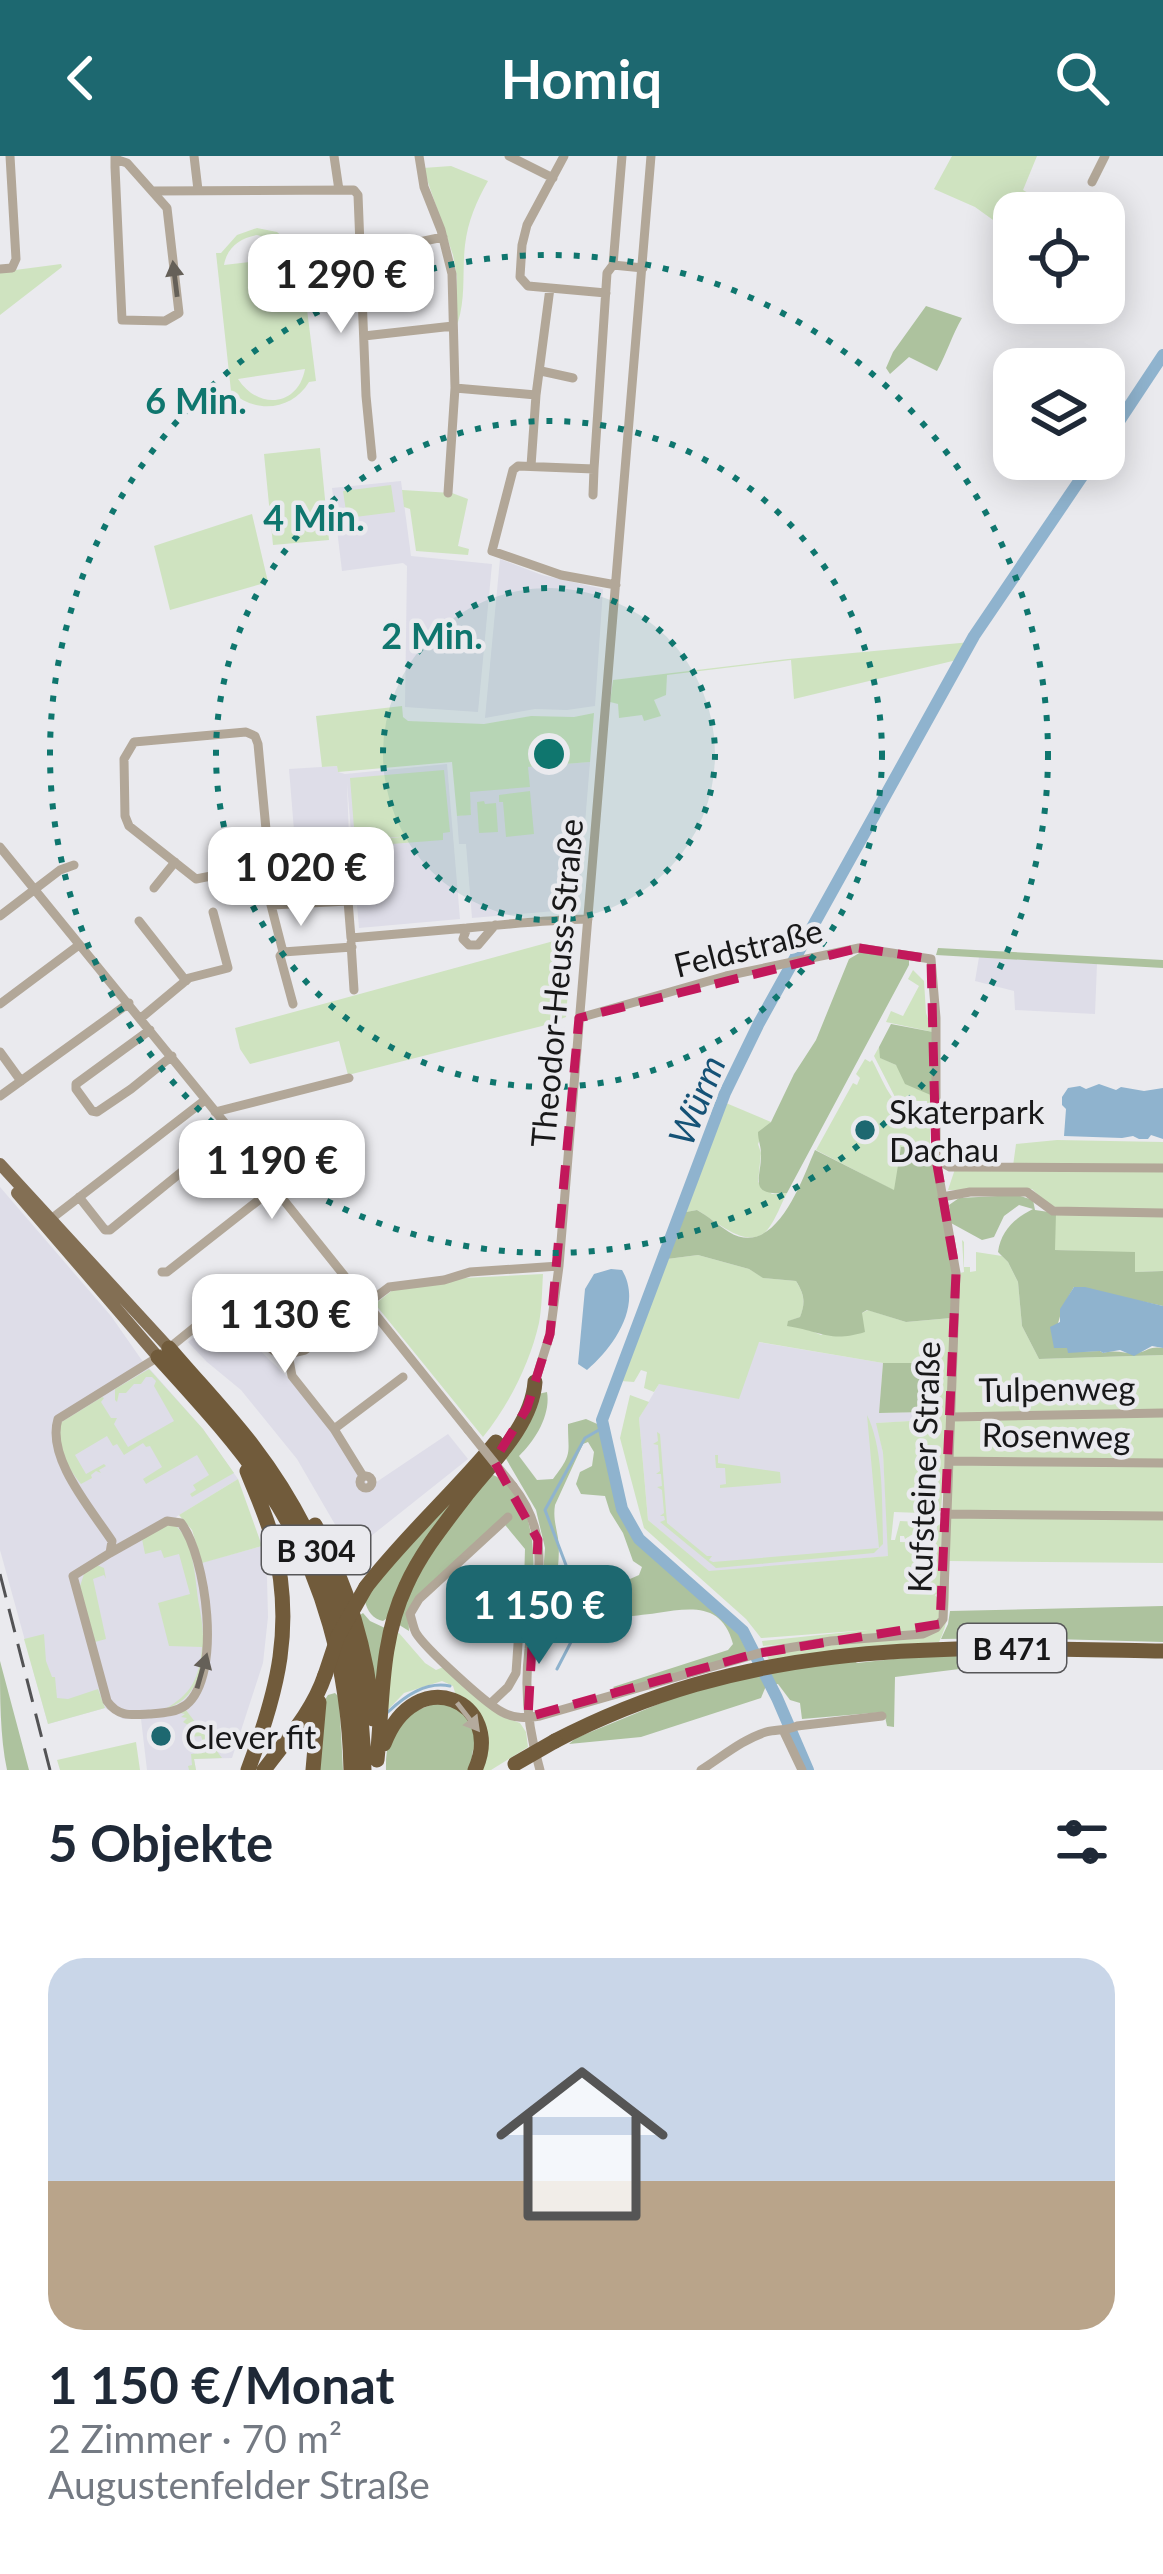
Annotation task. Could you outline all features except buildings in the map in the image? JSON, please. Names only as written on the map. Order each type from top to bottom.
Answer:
[{"type":"highway","name":"B 304","points":[[164,1352],[248,1450],[288,1522],[323,1603],[344,1688],[351,1770]]},
{"type":"highway","points":[[264,1770],[319,1693],[338,1636],[366,1587],[501,1436],[535,1382]]},
{"type":"highway","points":[[374,1768],[389,1634],[405,1587],[430,1544],[506,1445],[534,1394],[535,1382]]},
{"type":"highway","points":[[248,1450],[275,1466],[326,1546],[340,1580],[366,1673],[374,1768]]},
{"type":"highway","points":[[248,1450],[274,1544],[284,1616],[279,1673],[248,1770]]},
{"type":"highway","name":"B 471","points":[[510,1767],[555,1741],[659,1696],[762,1660],[971,1648],[1163,1652]]},
{"type":"highway","points":[[313,1770],[319,1693]]},
{"type":"highway","points":[[374,1768],[394,1721],[417,1700],[435,1696],[462,1704],[478,1724],[482,1747],[475,1770]]},
{"type":"main road","points":[[0,1164],[164,1352]]},
{"type":"main road","points":[[0,1174],[164,1352]]},
{"type":"street","points":[[6,269],[16,259],[10,156]]},
{"type":"street","points":[[194,156],[198,190]]},
{"type":"street","points":[[334,156],[339,190]]},
{"type":"street","points":[[419,156],[424,188],[452,274],[455,388],[448,493]]},
{"type":"street","points":[[508,156],[553,178]]},
{"type":"street","points":[[564,156],[527,225],[520,277],[528,286],[606,292]]},
{"type":"street","points":[[593,495],[607,273],[613,266],[622,156]]},
{"type":"street","name":"Theodor-Heuss-Straße","points":[[535,1382],[550,1334],[559,1266],[651,156]]},
{"type":"street","points":[[1092,182],[1106,156]]},
{"type":"street","points":[[115,161],[128,163],[153,191],[166,208],[179,313],[165,321],[122,320],[115,161]]},
{"type":"street","points":[[153,191],[353,190],[358,194],[372,457]]},
{"type":"street","points":[[360,245],[410,244],[443,237]]},
{"type":"street","points":[[613,266],[643,268]]},
{"type":"street","points":[[531,466],[550,288]]},
{"type":"street","points":[[364,336],[453,326]]},
{"type":"street","points":[[541,371],[572,378]]},
{"type":"street","points":[[455,388],[536,395]]},
{"type":"street","points":[[594,469],[518,466],[492,550],[560,575],[616,585]]},
{"type":"street","points":[[261,866],[196,879],[129,826],[124,759],[134,742],[246,732],[255,736],[268,851],[261,866],[293,1004]]},
{"type":"street","points":[[0,847],[232,1131],[530,1513],[539,1551],[528,1650],[528,1717],[539,1770]]},
{"type":"street","points":[[268,851],[344,851],[355,990]]},
{"type":"street","points":[[154,888],[175,862]]},
{"type":"street","points":[[0,916],[60,869],[74,865]]},
{"type":"street","points":[[272,905],[348,901]]},
{"type":"street","points":[[141,1018],[186,981],[228,968],[213,912]]},
{"type":"street","points":[[283,952],[467,928],[588,919]]},
{"type":"street","points":[[139,921],[186,981]]},
{"type":"street","points":[[467,928],[463,939],[473,946],[495,926]]},
{"type":"street","points":[[0,1004],[79,945]]},
{"type":"street","name":"Feldstraße","points":[[579,1018],[726,976],[860,948],[931,959]]},
{"type":"street","name":"Kufsteiner Straße","points":[[528,1717],[831,1641],[923,1634],[943,1619],[956,1274],[937,1160],[931,959]]},
{"type":"street","points":[[0,1096],[129,1004]]},
{"type":"street","points":[[150,1030],[76,1084],[92,1112],[172,1056]]},
{"type":"street","points":[[0,1052],[21,1081]]},
{"type":"street","points":[[215,1112],[349,1078]]},
{"type":"street","points":[[51,1219],[205,1100]]},
{"type":"street","points":[[79,1197],[105,1230],[110,1230],[232,1131]]},
{"type":"street","points":[[937,1160],[950,1167],[1163,1168]]},
{"type":"street","points":[[161,1272],[274,1188]]},
{"type":"street","points":[[942,1197],[1027,1192],[1053,1211],[1163,1213]]},
{"type":"street","points":[[110,1552],[172,1520],[181,1523],[190,1538],[206,1603],[208,1658],[193,1697],[171,1712],[118,1713],[105,1696],[73,1576],[110,1552],[112,1540],[57,1448],[58,1419],[164,1352],[200,1323],[219,1316],[239,1321],[274,1351],[288,1354],[305,1350],[389,1287],[470,1272],[559,1266]]},
{"type":"street","points":[[288,1354],[292,1376],[363,1476]]},
{"type":"street","points":[[334,1429],[403,1377]]},
{"type":"street","name":"Tulpenweg","points":[[952,1417],[1163,1413]]},
{"type":"street","name":"Rosenweg","points":[[949,1461],[1163,1463]]},
{"type":"street","points":[[945,1514],[1163,1516]]},
{"type":"street","points":[[508,1517],[419,1599],[410,1614],[415,1632],[490,1704],[502,1713],[528,1717]]},
{"type":"street","points":[[490,1704],[516,1673],[521,1601]]},
{"type":"street","points":[[701,1770],[771,1730],[882,1716]]},
{"type":"street","points":[[790,1729],[802,1770]]},
{"type":"highlighted area","points":[[859,948],[931,959],[936,1159],[956,1273],[940,1624],[754,1654],[528,1717],[538,1540],[494,1461],[527,1408],[550,1334],[579,1018]]},
{"type":"shaded area","points":[[401,481],[411,556],[492,564],[478,712],[405,707],[407,566],[342,571],[332,488]]},
{"type":"shaded area","points":[[500,559],[542,575],[603,589],[595,706],[485,718]]},
{"type":"shaded area","points":[[590,762],[578,909],[472,918],[466,844],[459,844],[457,816],[471,814],[469,792],[528,767]]},
{"type":"shaded area","points":[[447,764],[460,919],[359,928],[347,784],[349,838],[295,843],[289,769],[337,766],[345,774]]},
{"type":"shaded area","points":[[979,957],[1097,964],[1095,1014],[1015,1010],[1014,991],[975,981]]},
{"type":"shaded area","points":[[0,1187],[111,1316],[238,1479],[176,1517],[196,1564],[262,1546],[268,1617],[263,1663],[232,1758],[194,1759],[196,1770],[147,1770],[141,1719],[123,1719],[105,1708],[48,1724],[0,1550]]},
{"type":"shaded area","points":[[220,1322],[236,1327],[310,1399],[369,1487],[448,1434],[468,1459],[351,1552],[297,1459],[241,1390],[188,1342]]},
{"type":"shaded area","points":[[758,1342],[883,1363],[879,1413],[926,1412],[927,1420],[877,1423],[889,1556],[709,1572],[648,1520],[639,1418],[659,1384]]},
{"type":"green space","points":[[952,156],[1037,156],[1023,190],[1026,192],[993,192],[993,220],[934,189]]},
{"type":"green space","points":[[451,166],[488,181],[468,228],[462,303],[455,325],[453,255],[423,168]]},
{"type":"green space","points":[[257,228],[277,232],[299,246],[316,381],[283,404],[261,406],[231,391],[216,253],[237,235]],"holes":[[[257,235],[279,241],[291,257],[224,265],[235,245]],[[305,369],[294,391],[276,400],[256,396],[238,379]]]},
{"type":"green space","points":[[62,267],[0,315],[0,272]]},
{"type":"green space","points":[[391,270],[393,298],[367,299],[366,272]]},
{"type":"green space","points":[[926,306],[962,318],[937,371],[909,357],[890,374],[886,368],[893,352]]},
{"type":"green space","points":[[320,448],[329,540],[273,545],[264,454]]},
{"type":"green space","points":[[391,485],[395,512],[347,518],[343,491]]},
{"type":"green space","points":[[402,490],[452,493],[468,499],[458,546],[469,549],[468,555],[416,551]]},
{"type":"green space","points":[[252,514],[268,582],[170,610],[154,546]]},
{"type":"green space","points":[[971,642],[961,659],[794,699],[791,660],[667,675],[666,695],[654,700],[661,716],[644,721],[642,715],[619,718],[618,704],[610,702],[613,680],[788,659]]},
{"type":"green space","points":[[402,706],[408,721],[484,724],[594,713],[590,762],[528,767],[530,787],[470,792],[471,815],[457,816],[452,762],[338,772],[337,766],[322,767],[316,716]]},
{"type":"green space","points":[[444,770],[450,832],[443,833],[443,840],[353,847],[353,842],[411,836],[355,840],[350,778]]},
{"type":"green space","points":[[530,791],[534,834],[506,837],[499,795]]},
{"type":"green space","points":[[477,802],[496,803],[498,832],[479,833]]},
{"type":"green space","points":[[572,936],[566,1017],[542,1026],[348,1075],[339,1041],[250,1064],[240,1049],[235,1028]]},
{"type":"green space","points":[[938,948],[1163,960],[1163,968],[936,955]]},
{"type":"green space","points":[[861,952],[909,960],[909,965],[787,1193],[766,1192],[759,1184],[758,1132],[771,1122],[816,1040],[849,959]]},
{"type":"green space","points":[[913,970],[924,981],[933,1032],[886,1022],[891,1011],[903,1016],[919,986],[908,979]]},
{"type":"green space","points":[[891,1024],[933,1032],[933,1096],[905,1084],[896,1065],[880,1058],[879,1047]]},
{"type":"green space","name":"Skaterpark Dachau","points":[[879,1047],[881,1058],[933,1096],[930,1148],[901,1148],[895,1191],[816,1150],[853,1083],[857,1085],[860,1078],[856,1074],[865,1059],[872,1060],[899,1105],[928,1113],[927,1101],[911,1101],[909,1107],[896,1099],[874,1056]]},
{"type":"green space","points":[[726,1103],[771,1122],[758,1144],[758,1182],[772,1194],[787,1193],[768,1229],[751,1238],[697,1210],[686,1212]]},
{"type":"green space","points":[[1163,1142],[1163,1271],[1135,1272],[1135,1253],[1055,1250],[1047,1204],[1032,1189],[948,1190],[955,1169],[1013,1166],[1016,1144]]},
{"type":"green space","points":[[901,1147],[934,1148],[953,1274],[951,1318],[906,1322],[867,1310],[862,1313],[865,1332],[825,1335],[787,1326],[800,1317],[803,1307],[796,1281],[763,1278],[749,1269],[698,1255],[667,1259],[686,1212],[697,1210],[745,1238],[773,1226],[794,1197],[815,1150],[894,1190]]},
{"type":"green space","points":[[1017,1195],[1033,1200],[1035,1210],[1056,1213],[1055,1250],[1135,1252],[1135,1272],[1163,1271],[1163,1306],[1074,1287],[1060,1316],[1055,1348],[1134,1353],[1163,1348],[1163,1355],[1039,1359],[1022,1326],[1018,1282],[998,1252],[1010,1226],[1033,1209],[1019,1205],[1004,1216],[994,1237],[982,1240],[951,1223],[949,1205],[959,1198]]},
{"type":"green space","points":[[962,1240],[964,1267],[970,1267],[970,1272],[976,1271],[976,1252],[1002,1256],[1008,1262],[1018,1282],[1022,1326],[1039,1359],[1163,1355],[1163,1563],[949,1561],[946,1619],[960,1273],[964,1272]]},
{"type":"green space","points":[[698,1255],[764,1278],[796,1281],[803,1307],[800,1317],[789,1321],[821,1335],[868,1310],[906,1322],[951,1318],[941,1511],[924,1512],[924,1518],[921,1513],[894,1512],[891,1540],[895,1540],[900,1521],[920,1522],[918,1531],[905,1539],[900,1536],[900,1542],[928,1543],[942,1523],[941,1592],[935,1595],[943,1611],[935,1625],[920,1631],[763,1646],[762,1641],[868,1630],[761,1638],[644,1528],[620,1438],[630,1395],[649,1402],[639,1418],[648,1520],[709,1571],[888,1556],[883,1453],[876,1423],[927,1420],[916,1363],[883,1363],[759,1342],[739,1399],[659,1384],[654,1392],[644,1388],[647,1372],[641,1370],[634,1382],[621,1381],[667,1259]]},
{"type":"green space","points":[[543,1274],[540,1317],[530,1353],[510,1397],[483,1437],[375,1304],[394,1289],[464,1278]]},
{"type":"green space","points":[[883,1363],[917,1363],[926,1412],[879,1413]]},
{"type":"green space","points":[[149,1369],[203,1429],[234,1473],[192,1497],[193,1485],[209,1475],[197,1455],[146,1484],[143,1479],[162,1467],[150,1446],[143,1443],[124,1455],[107,1436],[75,1455],[86,1474],[106,1466],[81,1484],[64,1455],[60,1423],[102,1397],[111,1418],[117,1418],[114,1424],[128,1447],[174,1421],[152,1377],[119,1393],[115,1400],[115,1389]]},
{"type":"green space","points":[[547,1392],[544,1418],[519,1456],[537,1480],[553,1479],[564,1464],[568,1424],[586,1419],[604,1427],[622,1509],[639,1539],[743,1631],[750,1644],[745,1657],[618,1692],[613,1687],[728,1650],[733,1644],[728,1630],[713,1614],[693,1610],[628,1617],[577,1636],[558,1636],[559,1626],[542,1619],[545,1548],[536,1510],[505,1457],[538,1394]],"holes":[[[588,1442],[594,1452],[592,1466],[580,1472],[576,1484],[581,1494],[605,1496],[633,1561],[642,1567],[630,1579],[556,1582],[555,1505],[583,1444]]]},
{"type":"green space","points":[[867,1415],[881,1478],[883,1544],[879,1548]]},
{"type":"green space","points":[[657,1432],[660,1434],[667,1523],[712,1556],[709,1560],[879,1548],[874,1553],[716,1568],[660,1522],[665,1520],[660,1516],[664,1513],[662,1490],[657,1487],[662,1486],[661,1474],[656,1474],[660,1471],[658,1445],[653,1444],[658,1441]]},
{"type":"green space","points":[[715,1455],[718,1463],[780,1472],[781,1483],[720,1488],[726,1484],[725,1468],[716,1468]]},
{"type":"green space","points":[[491,1474],[515,1493],[523,1507],[532,1539],[532,1586],[524,1583],[525,1549],[501,1520],[408,1611],[409,1631],[396,1623],[415,1582]]},
{"type":"green space","points":[[238,1479],[262,1546],[202,1563],[192,1530],[179,1515]]},
{"type":"green space","points":[[453,1501],[389,1617],[376,1618],[365,1601],[398,1553]]},
{"type":"green space","points":[[165,1525],[176,1526],[191,1552],[203,1650],[190,1692],[165,1709],[192,1685],[202,1647],[169,1646],[158,1603],[190,1594],[179,1554],[164,1558],[161,1550],[145,1554],[142,1539]]},
{"type":"green space","points":[[97,1565],[104,1568],[106,1579],[104,1575],[93,1579],[106,1639],[95,1642],[80,1586],[84,1574]]},
{"type":"green space","points":[[1163,1606],[1163,1642],[941,1639],[950,1611]]},
{"type":"green space","points":[[363,1613],[385,1628],[378,1687],[372,1686],[357,1617]]},
{"type":"green space","points":[[946,1622],[939,1642],[769,1660],[766,1654],[923,1637]]},
{"type":"green space","points":[[399,1633],[425,1663],[436,1670],[446,1666],[500,1716],[520,1723],[528,1747],[491,1770],[479,1770],[453,1686],[442,1681],[404,1693],[384,1714],[393,1635]]},
{"type":"green space","points":[[44,1634],[57,1698],[98,1689],[105,1708],[48,1724],[24,1639]]},
{"type":"green space","points":[[948,1653],[1028,1655],[1033,1660],[895,1677],[894,1727],[887,1726],[884,1712],[802,1719],[800,1703],[790,1700],[778,1684],[766,1686],[761,1698],[641,1737],[569,1744],[690,1691],[744,1678],[852,1659],[857,1663]]},
{"type":"green space","points":[[0,1661],[29,1770],[7,1770]]},
{"type":"green space","points":[[335,1693],[343,1770],[319,1770],[324,1701]]},
{"type":"green space","points":[[443,1701],[463,1711],[476,1729],[470,1770],[386,1770],[389,1742],[400,1723]]},
{"type":"green space","points":[[186,1710],[222,1758],[194,1759],[196,1770],[189,1770],[191,1754],[209,1752],[208,1741],[189,1737],[183,1722],[187,1718],[180,1713]]},
{"type":"green space","points":[[136,1742],[140,1770],[60,1770],[57,1760]]},
{"type":"water","points":[[1099,1084],[1116,1090],[1163,1088],[1163,1139],[1151,1135],[1148,1139],[1064,1136],[1062,1097],[1068,1088]]},
{"type":"water","points":[[622,1270],[628,1283],[627,1311],[607,1350],[587,1370],[578,1364],[585,1289],[594,1274]]},
{"type":"water","points":[[1074,1287],[1163,1306],[1163,1348],[1152,1346],[1134,1356],[1120,1350],[1068,1353],[1067,1348],[1054,1348],[1050,1327],[1060,1322],[1060,1309]]},
{"type":"waterway","name":"Würm","points":[[1125,412],[1163,355]]},
{"type":"waterway","name":"Würm","points":[[808,1770],[743,1631],[639,1539],[622,1509],[602,1420],[725,1093],[759,1023],[974,636],[1080,480]]},
{"type":"waterway","points":[[557,1669],[585,1615],[545,1510],[585,1438],[604,1427]]},
{"type":"waterway","points":[[388,1712],[416,1691],[450,1686]]},
{"type":"railway","points":[[0,1574],[50,1770]]},
{"type":"place","name":"Skaterpark Dachau","points":[[865,1130]]},
{"type":"place","name":"Clever fit","points":[[161,1736]]}]
